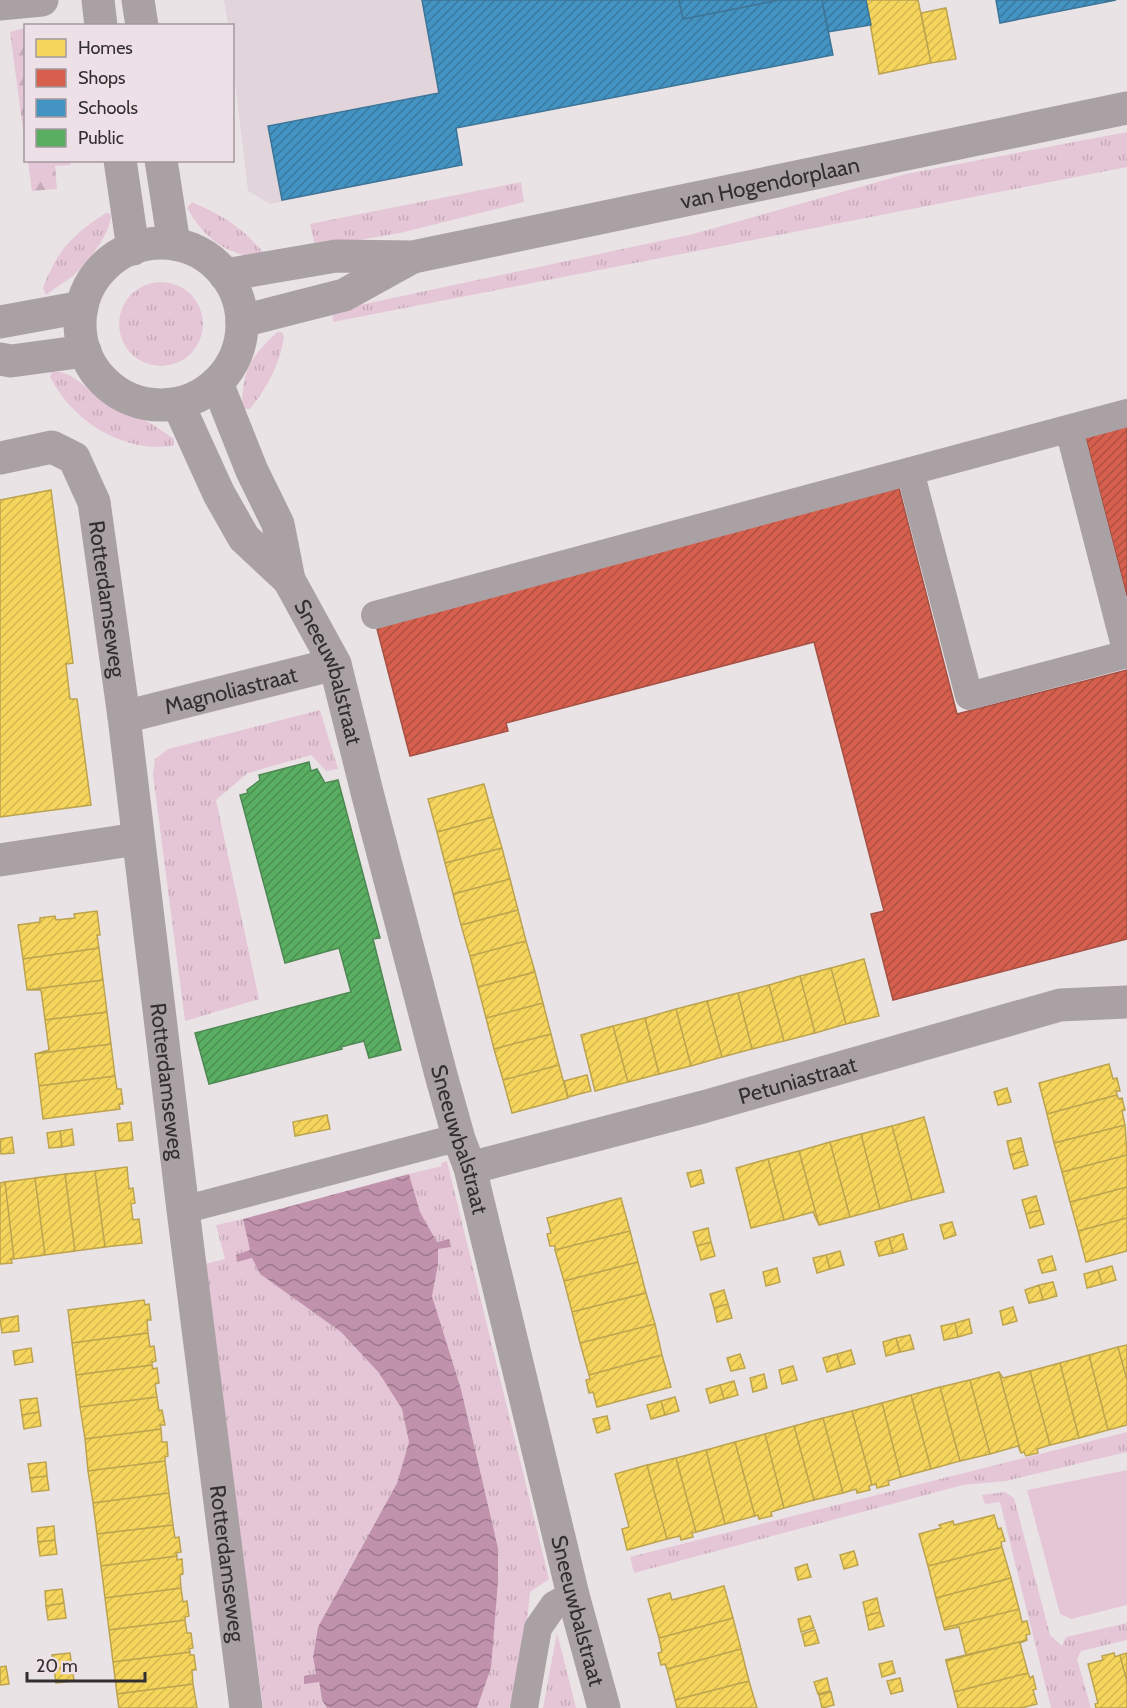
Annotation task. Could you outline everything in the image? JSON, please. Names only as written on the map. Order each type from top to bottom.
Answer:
[{"type":"street","points":[[0,4],[42,0]]},
{"type":"street","points":[[98,0],[101,24]]},
{"type":"street","points":[[138,0],[142,24]]},
{"type":"street","name":"van Hogendorplaan","points":[[225,275],[336,256],[413,257],[1127,108]]},
{"type":"street","points":[[120,162],[133,249]]},
{"type":"street","points":[[160,162],[174,244]]},
{"type":"street","points":[[160,243],[174,244],[202,255],[225,275],[240,305],[241,339],[228,370],[205,393],[178,404],[161,406],[144,404],[121,395],[102,380],[92,366],[81,337],[82,308],[87,292],[100,272],[118,256],[133,249],[160,243]]},
{"type":"street","name":"van Hogendorplaan","points":[[242,321],[344,296],[413,257]]},
{"type":"street","points":[[0,322],[82,308]]},
{"type":"street","points":[[0,359],[11,361],[85,351]]},
{"type":"street","name":"Sneeuwbalstraat","points":[[217,383],[252,471],[278,524],[289,580],[335,664],[365,786],[464,1154],[573,1595],[604,1708]]},
{"type":"street","name":"Sneeuwbalstraat","points":[[178,404],[219,494],[244,538],[289,580]]},
{"type":"street","points":[[375,615],[903,473],[937,453],[1052,426],[1127,413]]},
{"type":"street","points":[[903,473],[969,696],[1126,654],[1052,426]]},
{"type":"street","name":"Rotterdamseweg","points":[[0,458],[52,447],[74,458],[94,502],[124,717],[137,838],[246,1708]]},
{"type":"street","name":"Magnoliastraat","points":[[124,717],[335,664]]},
{"type":"street","points":[[0,860],[137,838]]},
{"type":"street","name":"Petuniastraat","points":[[464,1154],[703,1107],[1060,1005],[1127,1002]]},
{"type":"street","points":[[183,1210],[441,1142],[464,1154]]},
{"type":"street","points":[[524,1708],[538,1628],[554,1605],[573,1595]]},
{"type":"shaded area","points":[[224,0],[866,0],[871,25],[829,32],[833,55],[456,128],[462,165],[270,204],[248,191],[234,72],[234,24],[228,24]]},
{"type":"green space","points":[[24,28],[24,137],[10,32]]},
{"type":"green space","points":[[1127,132],[1127,167],[333,322],[332,311],[693,234],[906,174]]},
{"type":"green space","points":[[28,162],[70,162],[71,165],[55,166],[57,189],[32,191]]},
{"type":"green space","points":[[521,182],[524,202],[400,233],[315,246],[310,224]]},
{"type":"green space","points":[[192,202],[223,217],[239,228],[263,252],[259,259],[225,248],[208,236],[187,208]]},
{"type":"green space","points":[[106,213],[110,213],[108,228],[91,256],[73,276],[46,295],[43,288],[54,263],[67,244]]},
{"type":"green space","points":[[161,282],[177,285],[191,294],[200,308],[203,324],[200,340],[191,354],[177,363],[161,366],[145,363],[131,354],[122,340],[119,324],[122,308],[131,294],[145,285]]},
{"type":"green space","points":[[277,332],[282,332],[284,337],[276,366],[250,409],[246,409],[242,406],[243,393],[250,364]]},
{"type":"green space","points":[[52,372],[67,374],[118,411],[153,425],[174,439],[173,446],[151,447],[130,443],[101,431],[77,413],[67,402],[50,377]]},
{"type":"green space","points":[[320,710],[338,769],[326,771],[311,755],[248,773],[216,800],[259,999],[185,1021],[153,775],[155,759],[168,749]]},
{"type":"green space","points":[[447,1161],[549,1579],[530,1592],[522,1673],[509,1708],[477,1708],[491,1668],[498,1548],[461,1389],[432,1296],[438,1265],[438,1249],[449,1239],[437,1242],[420,1212],[409,1174],[442,1166],[441,1163]]},
{"type":"green space","points":[[243,1219],[252,1258],[260,1274],[341,1332],[379,1373],[402,1409],[409,1442],[397,1483],[318,1627],[313,1657],[322,1700],[327,1708],[263,1708],[205,1264],[225,1259],[216,1225]]},
{"type":"green space","points":[[1127,1432],[1127,1452],[1006,1481],[963,1485],[634,1573],[630,1557]]},
{"type":"green space","points":[[1127,1470],[1127,1605],[1071,1619],[1060,1614],[1027,1490]]},
{"type":"green space","points":[[1005,1492],[1014,1498],[1050,1635],[1062,1646],[1066,1637],[1127,1623],[1127,1640],[1081,1651],[1077,1659],[1091,1708],[1051,1708],[1000,1502],[985,1504],[982,1495]]},
{"type":"green space","points":[[557,1633],[576,1708],[543,1708]]},
{"type":"water","points":[[409,1174],[420,1212],[437,1242],[449,1239],[451,1247],[438,1249],[438,1265],[432,1296],[461,1389],[498,1548],[498,1581],[491,1668],[477,1708],[327,1708],[322,1700],[319,1682],[304,1684],[304,1676],[316,1674],[313,1657],[318,1627],[397,1483],[409,1442],[402,1409],[379,1373],[341,1332],[260,1274],[252,1258],[237,1262],[236,1255],[250,1250],[243,1219]]},
{"type":"building: Homes","points":[[866,0],[918,0],[931,63],[879,74]]},
{"type":"building: Homes","points":[[946,8],[956,59],[931,63],[921,13]]},
{"type":"building: Homes","points":[[51,490],[73,663],[66,664],[70,699],[77,699],[91,805],[0,817],[0,500]]},
{"type":"building: Homes","points":[[484,784],[493,817],[437,832],[428,799]]},
{"type":"building: Homes","points":[[493,817],[502,848],[445,863],[437,832]]},
{"type":"building: Homes","points":[[502,848],[510,879],[453,894],[445,863]]},
{"type":"building: Homes","points":[[510,879],[518,910],[461,925],[453,894]]},
{"type":"building: Homes","points":[[518,910],[526,941],[470,956],[461,925]]},
{"type":"building: Homes","points":[[97,911],[99,948],[23,959],[18,925],[40,922],[40,918],[55,916],[56,920],[75,918],[74,914]]},
{"type":"building: Homes","points":[[526,941],[535,972],[478,987],[470,956]]},
{"type":"building: Homes","points":[[99,948],[103,980],[27,990],[23,959]]},
{"type":"building: Homes","points":[[864,959],[879,1016],[846,1024],[831,968]]},
{"type":"building: Homes","points":[[831,968],[846,1024],[815,1033],[800,976]]},
{"type":"building: Homes","points":[[535,972],[543,1003],[486,1018],[478,987]]},
{"type":"building: Homes","points":[[800,976],[815,1033],[784,1041],[769,985]]},
{"type":"building: Homes","points":[[103,980],[107,1012],[45,1020],[41,990],[27,990]]},
{"type":"building: Homes","points":[[769,985],[784,1041],[752,1049],[738,993]]},
{"type":"building: Homes","points":[[738,993],[752,1049],[722,1057],[707,1001]]},
{"type":"building: Homes","points":[[707,1001],[722,1057],[691,1066],[676,1009]]},
{"type":"building: Homes","points":[[543,1003],[551,1034],[494,1049],[486,1018]]},
{"type":"building: Homes","points":[[676,1009],[691,1066],[659,1074],[645,1018]]},
{"type":"building: Homes","points":[[107,1012],[111,1044],[35,1054],[49,1050],[45,1020]]},
{"type":"building: Homes","points":[[645,1018],[659,1074],[628,1082],[613,1026]]},
{"type":"building: Homes","points":[[613,1026],[628,1082],[595,1091],[581,1035]]},
{"type":"building: Homes","points":[[551,1034],[559,1065],[503,1080],[494,1049]]},
{"type":"building: Homes","points":[[111,1044],[115,1076],[39,1086],[35,1054]]},
{"type":"building: Homes","points":[[1109,1064],[1113,1079],[1117,1078],[1120,1091],[1116,1091],[1117,1095],[1047,1114],[1039,1083]]},
{"type":"building: Homes","points":[[559,1065],[568,1098],[512,1113],[503,1080]]},
{"type":"building: Homes","points":[[587,1075],[591,1091],[568,1097],[564,1081]]},
{"type":"building: Homes","points":[[115,1076],[117,1089],[121,1089],[123,1104],[119,1104],[120,1109],[43,1119],[39,1086]]},
{"type":"building: Homes","points":[[1007,1088],[1011,1102],[998,1105],[994,1092]]},
{"type":"building: Homes","points":[[1117,1095],[1119,1099],[1122,1098],[1125,1125],[1054,1143],[1047,1114]]},
{"type":"building: Homes","points":[[327,1115],[330,1129],[295,1136],[293,1122]]},
{"type":"building: Homes","points":[[924,1117],[944,1192],[912,1200],[892,1126]]},
{"type":"building: Homes","points":[[131,1122],[133,1140],[119,1141],[117,1124]]},
{"type":"building: Homes","points":[[1125,1125],[1127,1155],[1062,1172],[1054,1143]]},
{"type":"building: Homes","points":[[892,1126],[912,1200],[880,1209],[861,1134]]},
{"type":"building: Homes","points":[[72,1129],[74,1145],[62,1147],[60,1131]]},
{"type":"building: Homes","points":[[60,1131],[62,1147],[49,1148],[47,1133]]},
{"type":"building: Homes","points":[[861,1134],[880,1209],[850,1217],[830,1142]]},
{"type":"building: Homes","points":[[12,1137],[14,1153],[1,1154],[0,1139]]},
{"type":"building: Homes","points":[[1021,1138],[1024,1151],[1010,1155],[1007,1141]]},
{"type":"building: Homes","points":[[830,1142],[850,1217],[819,1225],[799,1151]]},
{"type":"building: Homes","points":[[799,1151],[819,1225],[813,1212],[784,1220],[768,1159]]},
{"type":"building: Homes","points":[[1024,1151],[1028,1165],[1014,1169],[1010,1155]]},
{"type":"building: Homes","points":[[1127,1155],[1127,1187],[1070,1202],[1062,1172]]},
{"type":"building: Homes","points":[[768,1159],[784,1220],[751,1228],[736,1168]]},
{"type":"building: Homes","points":[[127,1167],[129,1189],[133,1188],[135,1203],[131,1204],[133,1220],[139,1219],[142,1243],[105,1247],[95,1171]]},
{"type":"building: Homes","points":[[701,1170],[704,1183],[691,1187],[687,1173]]},
{"type":"building: Homes","points":[[95,1171],[105,1247],[75,1251],[65,1174]]},
{"type":"building: Homes","points":[[65,1174],[75,1251],[45,1255],[35,1178]]},
{"type":"building: Homes","points":[[35,1178],[45,1255],[14,1259],[5,1182]]},
{"type":"building: Homes","points":[[5,1182],[14,1259],[11,1259],[12,1263],[0,1264],[0,1183]]},
{"type":"building: Homes","points":[[1127,1187],[1127,1218],[1078,1231],[1070,1202]]},
{"type":"building: Homes","points":[[1036,1196],[1040,1210],[1026,1214],[1022,1200]]},
{"type":"building: Homes","points":[[621,1198],[630,1231],[555,1250],[555,1246],[550,1246],[547,1234],[551,1233],[547,1218]]},
{"type":"building: Homes","points":[[1040,1210],[1044,1224],[1030,1228],[1026,1214]]},
{"type":"building: Homes","points":[[1127,1218],[1127,1251],[1086,1262],[1078,1231]]},
{"type":"building: Homes","points":[[952,1222],[956,1235],[944,1239],[940,1225]]},
{"type":"building: Homes","points":[[708,1228],[711,1242],[697,1246],[693,1232]]},
{"type":"building: Homes","points":[[630,1231],[638,1262],[564,1281],[555,1250]]},
{"type":"building: Homes","points":[[903,1234],[907,1249],[893,1253],[889,1238]]},
{"type":"building: Homes","points":[[889,1238],[893,1253],[879,1256],[875,1242]]},
{"type":"building: Homes","points":[[711,1242],[715,1256],[701,1260],[697,1246]]},
{"type":"building: Homes","points":[[840,1251],[844,1265],[830,1269],[826,1255]]},
{"type":"building: Homes","points":[[826,1255],[830,1269],[817,1273],[813,1258]]},
{"type":"building: Homes","points":[[1052,1256],[1056,1270],[1042,1273],[1038,1260]]},
{"type":"building: Homes","points":[[638,1262],[646,1293],[572,1312],[564,1281]]},
{"type":"building: Homes","points":[[1112,1266],[1116,1280],[1102,1284],[1098,1270]]},
{"type":"building: Homes","points":[[777,1268],[780,1282],[766,1286],[763,1272]]},
{"type":"building: Homes","points":[[1098,1270],[1102,1284],[1087,1288],[1084,1274]]},
{"type":"building: Homes","points":[[1053,1282],[1057,1296],[1043,1300],[1039,1285]]},
{"type":"building: Homes","points":[[1039,1285],[1043,1300],[1029,1303],[1025,1290]]},
{"type":"building: Homes","points":[[724,1290],[728,1304],[714,1308],[710,1294]]},
{"type":"building: Homes","points":[[646,1293],[655,1324],[580,1343],[572,1312]]},
{"type":"building: Homes","points":[[144,1300],[145,1305],[149,1304],[151,1320],[147,1320],[148,1333],[72,1343],[68,1310]]},
{"type":"building: Homes","points":[[728,1304],[732,1318],[717,1322],[714,1308]]},
{"type":"building: Homes","points":[[1013,1307],[1017,1321],[1003,1325],[1000,1311]]},
{"type":"building: Homes","points":[[18,1316],[19,1331],[2,1333],[0,1319]]},
{"type":"building: Homes","points":[[969,1319],[972,1333],[958,1337],[955,1323]]},
{"type":"building: Homes","points":[[955,1323],[958,1337],[944,1340],[941,1326]]},
{"type":"building: Homes","points":[[655,1324],[662,1355],[589,1375],[580,1343]]},
{"type":"building: Homes","points":[[148,1333],[150,1347],[154,1346],[156,1361],[152,1362],[152,1365],[76,1375],[72,1343]]},
{"type":"building: Homes","points":[[910,1335],[914,1349],[900,1352],[896,1338]]},
{"type":"building: Homes","points":[[896,1338],[900,1352],[886,1356],[883,1342]]},
{"type":"building: Homes","points":[[1127,1345],[1127,1380],[1118,1347]]},
{"type":"building: Homes","points":[[1118,1347],[1127,1380],[1127,1425],[1108,1430],[1089,1355]]},
{"type":"building: Homes","points":[[31,1348],[33,1362],[15,1365],[13,1351]]},
{"type":"building: Homes","points":[[851,1350],[855,1364],[841,1368],[837,1354]]},
{"type":"building: Homes","points":[[740,1354],[745,1368],[731,1371],[727,1358]]},
{"type":"building: Homes","points":[[837,1354],[841,1368],[827,1372],[823,1358]]},
{"type":"building: Homes","points":[[662,1355],[671,1387],[597,1407],[593,1392],[589,1393],[586,1380],[590,1379],[589,1375]]},
{"type":"building: Homes","points":[[1089,1355],[1108,1430],[1079,1438],[1060,1363]]},
{"type":"building: Homes","points":[[1060,1363],[1079,1438],[1050,1445],[1030,1371]]},
{"type":"building: Homes","points":[[152,1365],[153,1369],[157,1368],[159,1383],[155,1384],[157,1397],[80,1407],[76,1375]]},
{"type":"building: Homes","points":[[793,1366],[797,1380],[782,1384],[779,1370]]},
{"type":"building: Homes","points":[[1030,1371],[1050,1445],[1037,1449],[1038,1453],[1026,1456],[1024,1452],[1021,1453],[999,1372],[1003,1378]]},
{"type":"building: Homes","points":[[999,1372],[1021,1453],[1018,1446],[990,1454],[970,1380]]},
{"type":"building: Homes","points":[[764,1374],[767,1388],[753,1392],[750,1378]]},
{"type":"building: Homes","points":[[970,1380],[990,1454],[960,1461],[940,1387]]},
{"type":"building: Homes","points":[[734,1381],[738,1395],[724,1399],[720,1385]]},
{"type":"building: Homes","points":[[720,1385],[724,1399],[710,1403],[706,1389]]},
{"type":"building: Homes","points":[[940,1387],[960,1461],[931,1469],[911,1395]]},
{"type":"building: Homes","points":[[911,1395],[931,1469],[901,1477],[882,1403]]},
{"type":"building: Homes","points":[[157,1397],[159,1411],[162,1410],[165,1425],[160,1425],[161,1429],[85,1439],[80,1407]]},
{"type":"building: Homes","points":[[675,1397],[679,1411],[665,1415],[661,1401]]},
{"type":"building: Homes","points":[[37,1398],[39,1412],[22,1415],[20,1400]]},
{"type":"building: Homes","points":[[661,1401],[665,1415],[651,1419],[647,1405]]},
{"type":"building: Homes","points":[[882,1403],[901,1477],[888,1481],[889,1485],[877,1488],[876,1484],[872,1485],[852,1411]]},
{"type":"building: Homes","points":[[852,1411],[872,1485],[869,1486],[870,1490],[857,1493],[856,1489],[843,1493],[823,1418]]},
{"type":"building: Homes","points":[[39,1412],[41,1426],[24,1429],[22,1415]]},
{"type":"building: Homes","points":[[607,1416],[610,1429],[597,1433],[593,1419]]},
{"type":"building: Homes","points":[[823,1418],[843,1493],[814,1500],[794,1426]]},
{"type":"building: Homes","points":[[794,1426],[814,1500],[784,1508],[765,1434]]},
{"type":"building: Homes","points":[[161,1429],[162,1442],[167,1442],[168,1456],[165,1457],[165,1461],[88,1471],[85,1439]]},
{"type":"building: Homes","points":[[765,1434],[784,1508],[771,1512],[772,1516],[759,1519],[758,1515],[755,1516],[735,1442]]},
{"type":"building: Homes","points":[[735,1442],[755,1516],[725,1524],[706,1450]]},
{"type":"building: Homes","points":[[706,1450],[725,1524],[696,1532],[676,1458]]},
{"type":"building: Homes","points":[[676,1458],[696,1532],[692,1533],[693,1537],[681,1540],[680,1536],[667,1539],[647,1465]]},
{"type":"building: Homes","points":[[165,1461],[169,1493],[93,1503],[88,1471]]},
{"type":"building: Homes","points":[[46,1462],[47,1476],[30,1478],[28,1464]]},
{"type":"building: Homes","points":[[647,1465],[667,1539],[627,1550],[622,1529],[629,1527],[615,1474]]},
{"type":"building: Homes","points":[[47,1476],[49,1490],[32,1492],[30,1478]]},
{"type":"building: Homes","points":[[169,1493],[173,1525],[97,1534],[93,1503]]},
{"type":"building: Homes","points":[[994,1515],[1005,1541],[1001,1542],[1002,1547],[928,1566],[919,1534],[941,1528],[939,1525],[953,1521],[954,1525]]},
{"type":"building: Homes","points":[[173,1525],[175,1538],[179,1537],[181,1552],[176,1553],[177,1556],[101,1566],[97,1534]]},
{"type":"building: Homes","points":[[54,1526],[55,1540],[38,1542],[37,1528]]},
{"type":"building: Homes","points":[[55,1540],[57,1554],[40,1556],[38,1542]]},
{"type":"building: Homes","points":[[1002,1547],[1011,1578],[936,1598],[928,1566]]},
{"type":"building: Homes","points":[[854,1551],[858,1565],[844,1569],[840,1555]]},
{"type":"building: Homes","points":[[177,1556],[177,1560],[182,1559],[181,1588],[105,1598],[101,1566]]},
{"type":"building: Homes","points":[[807,1564],[811,1577],[798,1580],[795,1568]]},
{"type":"building: Homes","points":[[1011,1578],[1019,1609],[944,1628],[936,1598]]},
{"type":"building: Homes","points":[[724,1586],[733,1618],[659,1638],[648,1599],[670,1593],[672,1600]]},
{"type":"building: Homes","points":[[181,1588],[183,1602],[187,1601],[189,1616],[185,1617],[185,1620],[109,1630],[105,1598]]},
{"type":"building: Homes","points":[[62,1589],[64,1603],[46,1606],[45,1591]]},
{"type":"building: Homes","points":[[877,1598],[880,1612],[866,1616],[863,1602]]},
{"type":"building: Homes","points":[[64,1603],[66,1618],[48,1620],[46,1606]]},
{"type":"building: Homes","points":[[1019,1609],[1022,1622],[1027,1621],[1030,1634],[1026,1635],[1027,1640],[966,1655],[959,1627],[945,1630],[944,1628]]},
{"type":"building: Homes","points":[[880,1612],[884,1626],[869,1630],[866,1616]]},
{"type":"building: Homes","points":[[810,1616],[814,1628],[801,1632],[798,1619]]},
{"type":"building: Homes","points":[[733,1618],[741,1649],[667,1669],[665,1664],[661,1665],[658,1653],[662,1652],[659,1638]]},
{"type":"building: Homes","points":[[185,1620],[187,1633],[191,1633],[193,1648],[189,1649],[190,1652],[113,1662],[109,1630]]},
{"type":"building: Homes","points":[[815,1630],[819,1643],[805,1646],[802,1634]]},
{"type":"building: Homes","points":[[1027,1640],[1020,1643],[1028,1673],[954,1692],[946,1661]]},
{"type":"building: Homes","points":[[741,1649],[749,1681],[675,1700],[667,1669]]},
{"type":"building: Homes","points":[[190,1652],[190,1655],[194,1655],[196,1670],[192,1670],[193,1684],[117,1694],[113,1662]]},
{"type":"building: Homes","points":[[70,1653],[72,1667],[54,1669],[52,1655]]},
{"type":"building: Homes","points":[[1114,1653],[1115,1657],[1120,1655],[1127,1682],[1127,1708],[1096,1708],[1095,1704],[1098,1703],[1088,1664],[1103,1660],[1102,1656]]},
{"type":"building: Homes","points":[[1127,1653],[1127,1682],[1120,1655]]},
{"type":"building: Homes","points":[[892,1661],[895,1673],[882,1677],[879,1664]]},
{"type":"building: Homes","points":[[6,1666],[9,1684],[0,1685],[0,1667]]},
{"type":"building: Homes","points":[[72,1667],[74,1681],[56,1683],[54,1669]]},
{"type":"building: Homes","points":[[1028,1673],[1030,1678],[1033,1676],[1036,1689],[1033,1690],[1037,1704],[1021,1708],[958,1708],[954,1692]]},
{"type":"building: Homes","points":[[827,1678],[830,1691],[818,1694],[814,1682]]},
{"type":"building: Homes","points":[[900,1678],[903,1691],[891,1694],[887,1681]]},
{"type":"building: Homes","points":[[749,1681],[757,1708],[677,1708],[675,1700]]},
{"type":"building: Homes","points":[[193,1684],[197,1708],[119,1708],[117,1694]]},
{"type":"building: Homes","points":[[831,1692],[834,1705],[822,1708],[819,1695]]},
{"type":"building: Shops","points":[[1127,420],[1127,596],[1084,431]]},
{"type":"building: Shops","points":[[899,488],[957,714],[1127,670],[1127,939],[893,1000],[871,914],[884,911],[814,642],[506,723],[508,731],[410,756],[376,625]]},
{"type":"building: Schools","points":[[422,0],[679,0],[683,19],[780,0],[822,0],[833,55],[456,128],[462,165],[282,200],[268,126],[439,93]]},
{"type":"building: Schools","points":[[679,0],[780,0],[683,19]]},
{"type":"building: Schools","points":[[822,0],[866,0],[871,25],[828,32]]},
{"type":"building: Schools","points":[[996,0],[1116,0],[1000,23]]},
{"type":"building: Public","points":[[309,762],[311,771],[317,769],[325,783],[338,780],[380,938],[373,939],[401,1050],[369,1058],[364,1041],[341,1047],[342,1049],[209,1084],[195,1033],[351,992],[339,948],[285,963],[240,795],[248,793],[247,790],[260,780],[259,775]]}]
